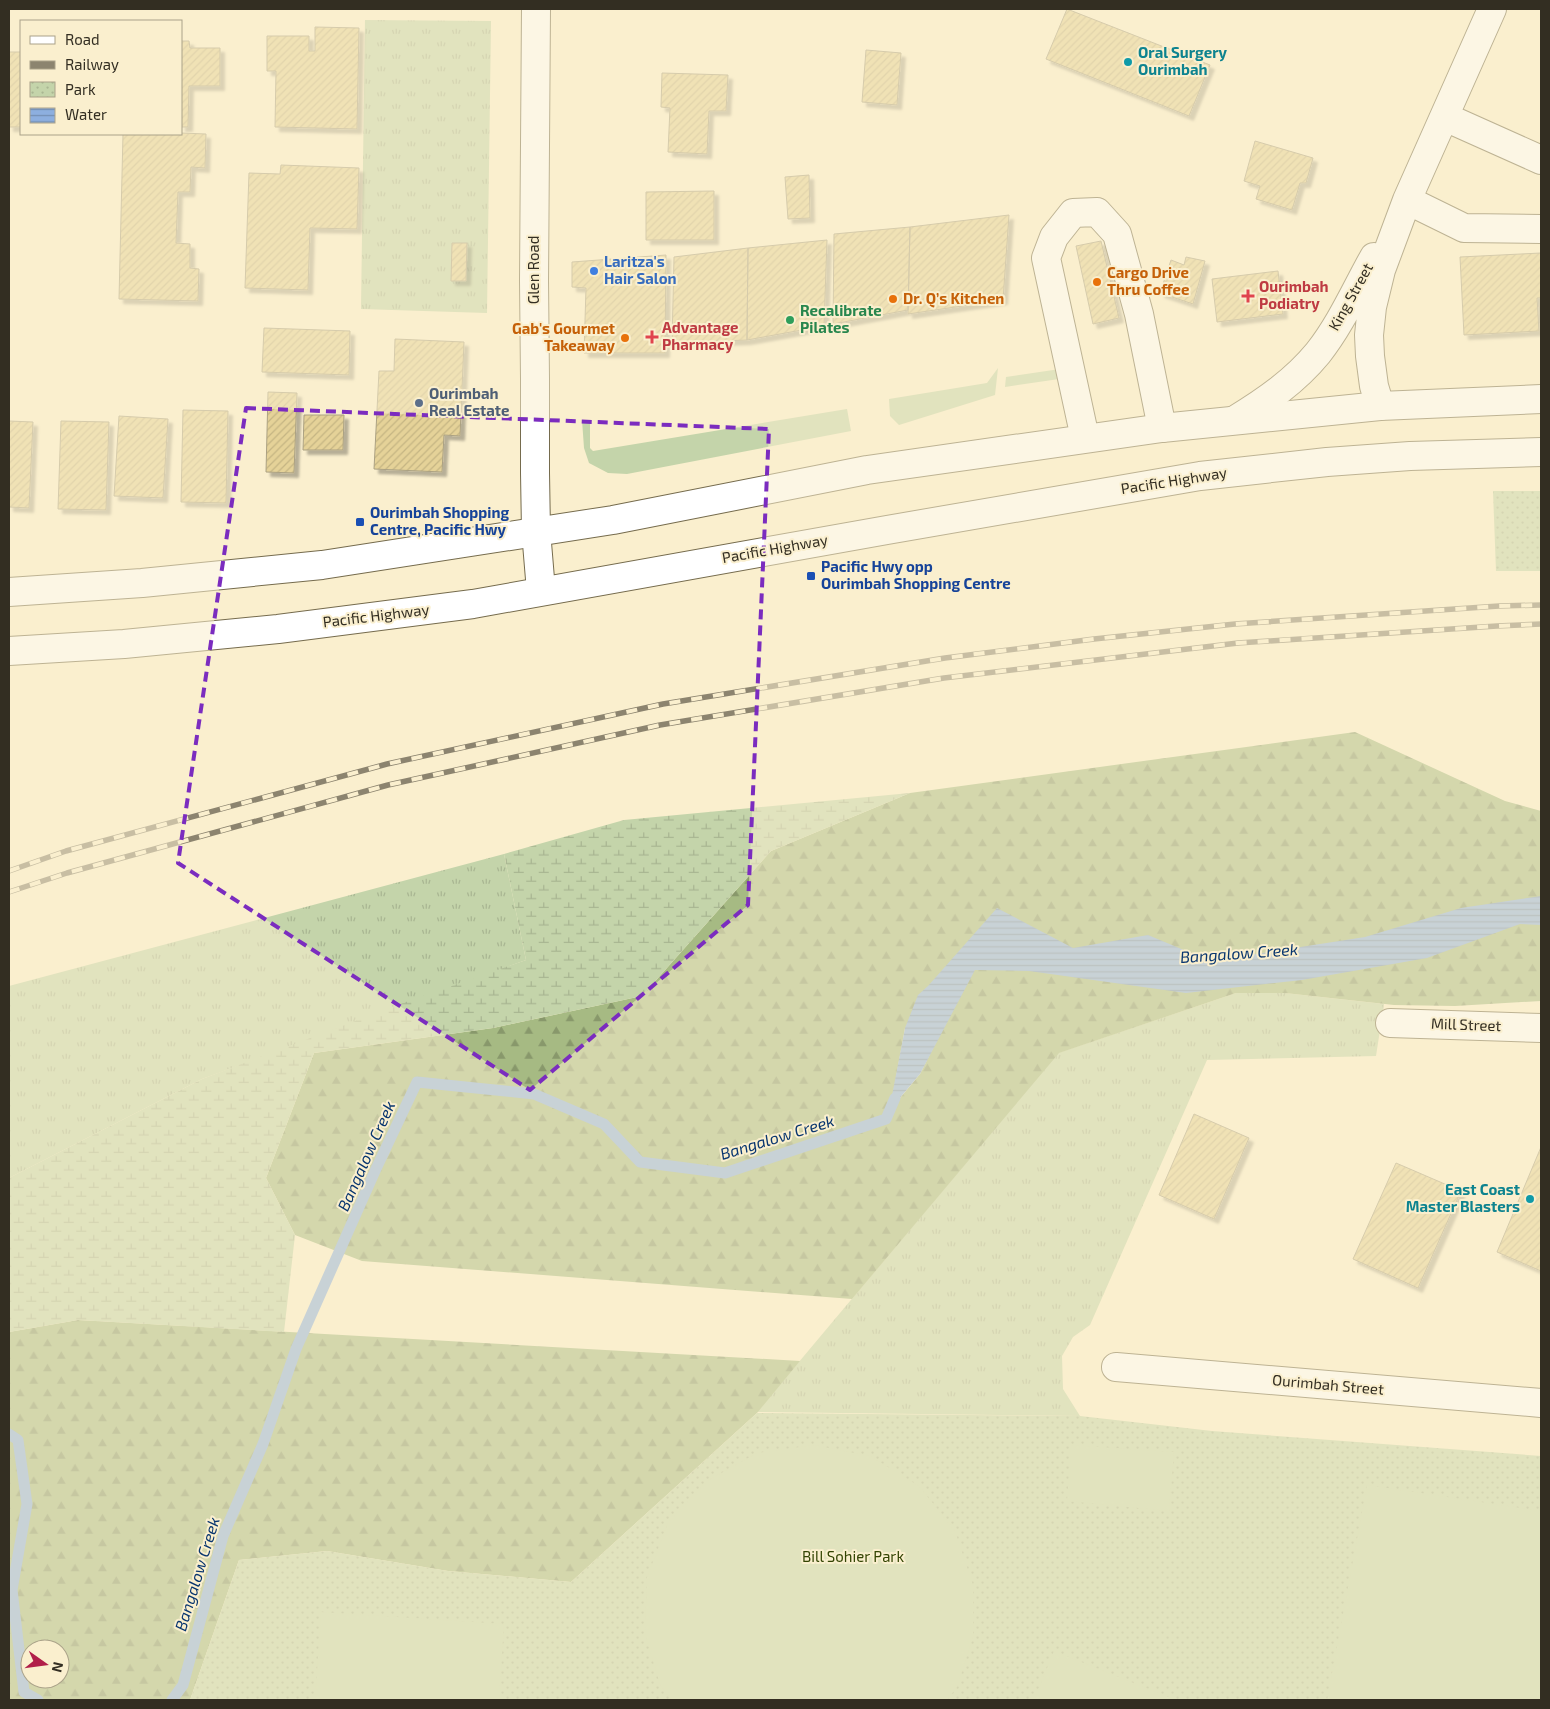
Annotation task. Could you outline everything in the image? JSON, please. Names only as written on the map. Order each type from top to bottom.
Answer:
[{"type":"main road","name":"Glen Road","points":[[536,9],[534,281],[536,531],[541,591]]},
{"type":"main road","name":"King Street","points":[[1235,420],[1262,404],[1281,389],[1318,352],[1344,313],[1407,200],[1492,9]]},
{"type":"main road","points":[[1445,117],[1541,160]]},
{"type":"main road","points":[[1407,200],[1464,228],[1541,229]]},
{"type":"main road","name":"King Street","points":[[1380,406],[1374,386],[1370,356],[1372,307],[1382,270],[1407,200]]},
{"type":"main road","points":[[1085,438],[1046,258],[1054,237],[1072,213],[1097,212],[1117,234],[1139,314],[1162,428]]},
{"type":"main road","points":[[9,592],[142,583],[322,565],[613,520],[867,470],[1162,428],[1380,406],[1541,399]]},
{"type":"main road","name":"Pacific Highway","points":[[9,650],[124,644],[278,629],[473,604],[1200,476],[1328,462],[1410,456],[1541,452]]},
{"type":"main road","name":"Mill Street","points":[[1390,1023],[1541,1028]]},
{"type":"main road","name":"Ourimbah Street","points":[[1116,1367],[1541,1403]]},
{"type":"highlighted area","points":[[246,408],[769,429],[748,905],[530,1090],[178,863]]},
{"type":"green space","points":[[365,20],[491,21],[487,313],[361,309]]},
{"type":"green space","points":[[998,368],[995,395],[899,425],[890,416],[889,399],[987,383]]},
{"type":"green space","points":[[1060,369],[1059,379],[1005,387],[1006,377]]},
{"type":"green space","points":[[847,409],[851,431],[627,474],[608,473],[589,463],[584,448],[582,420],[590,420],[590,448],[593,451]]},
{"type":"green space","points":[[1493,491],[1541,491],[1541,571],[1496,571]]},
{"type":"green space","points":[[1355,732],[1505,801],[1541,811],[1541,1001],[1455,1006],[1394,1005],[1285,993],[1236,993],[1059,1053],[852,1299],[362,1261],[295,1235],[266,1178],[314,1053],[493,1028],[642,996],[771,851],[910,793]],"holes":[[[944,1026],[920,1074],[890,1110],[905,1028]]]},
{"type":"green space","points":[[910,793],[771,851],[642,996],[493,1028],[314,1053],[266,1178],[295,1235],[284,1332],[78,1320],[9,1332],[9,1178],[202,1079],[403,1003],[526,960],[504,854],[624,820]]},
{"type":"green space","points":[[504,854],[526,960],[202,1079],[9,1178],[9,986]]},
{"type":"green space","points":[[1236,993],[1285,993],[1384,1004],[1376,1056],[1207,1060],[1090,1325],[1073,1337],[1062,1356],[1063,1389],[1080,1416],[757,1412],[1058,1053]]},
{"type":"green space","points":[[78,1320],[800,1361],[757,1413],[571,1582],[448,1571],[327,1551],[239,1560],[190,1700],[9,1700],[9,1332]]},
{"type":"green space","name":"Bill Sohier Park","points":[[757,1413],[1080,1416],[1212,1431],[1541,1456],[1541,1700],[190,1700],[239,1560],[327,1551],[448,1571],[571,1582]]},
{"type":"green space","points":[[814,1445],[870,1456],[919,1486],[955,1531],[973,1585],[973,1637],[957,1687],[947,1700],[671,1700],[660,1684],[645,1634],[647,1577],[668,1523],[707,1481],[757,1453]]},
{"type":"green space","points":[[1071,1445],[1174,1452],[1169,1511],[1067,1501]]},
{"type":"green space","points":[[1367,1485],[1541,1511],[1541,1700],[1327,1700]]},
{"type":"green space","points":[[321,1612],[504,1624],[499,1700],[315,1700]]},
{"type":"green space","points":[[1054,1651],[1176,1700],[1034,1700]]},
{"type":"water","points":[[1541,896],[1541,925],[1520,924],[1427,958],[1302,980],[1186,993],[1029,971],[975,970],[920,1074],[889,1111],[905,1028],[918,995],[997,908],[1073,948],[1148,935],[1210,961],[1365,937],[1461,908]]},
{"type":"building","name":"Oral Surgery Ourimbah","points":[[1067,9],[1210,65],[1189,116],[1046,59]]},
{"type":"building","points":[[315,27],[359,28],[357,129],[275,127],[276,71],[267,71],[267,36],[309,36],[309,51],[315,51]]},
{"type":"building","points":[[182,41],[189,41],[190,48],[220,48],[220,86],[189,86],[188,127],[182,127]]},
{"type":"building","points":[[866,50],[901,53],[897,105],[862,102]]},
{"type":"building","points":[[9,52],[20,52],[20,127],[9,127]]},
{"type":"building","points":[[662,73],[728,75],[726,111],[709,111],[707,154],[668,152],[670,108],[661,107]]},
{"type":"building","points":[[206,134],[205,168],[191,167],[190,192],[178,192],[176,243],[190,244],[190,268],[199,269],[198,301],[119,299],[123,135]]},
{"type":"building","points":[[1255,141],[1313,158],[1306,183],[1300,183],[1292,210],[1256,199],[1260,186],[1244,181]]},
{"type":"building","points":[[281,165],[359,168],[357,229],[310,228],[308,290],[245,288],[249,173],[280,174]]},
{"type":"building","points":[[809,175],[810,218],[788,219],[785,177]]},
{"type":"building","points":[[714,191],[714,240],[646,240],[646,192]]},
{"type":"building","points":[[1009,215],[1003,300],[908,314],[910,227]]},
{"type":"building","points":[[910,227],[908,310],[833,324],[834,234]]},
{"type":"building","points":[[827,240],[824,326],[747,340],[748,248]]},
{"type":"building","name":"Cargo Drive Thru Coffee","points":[[1101,241],[1119,318],[1093,324],[1076,246]]},
{"type":"building","points":[[452,243],[467,243],[466,281],[451,281]]},
{"type":"building","points":[[748,248],[747,340],[672,343],[674,257]]},
{"type":"building","points":[[1541,253],[1541,298],[1537,298],[1539,331],[1464,335],[1460,257]]},
{"type":"building","points":[[666,255],[665,353],[584,353],[586,288],[572,287],[572,262]]},
{"type":"building","points":[[1186,257],[1205,261],[1193,304],[1160,293],[1171,260],[1184,265]]},
{"type":"building","name":"Ourimbah Podiatry","points":[[1278,271],[1283,314],[1217,322],[1212,279]]},
{"type":"building","points":[[264,328],[350,331],[349,375],[262,372]]},
{"type":"building","name":"Ourimbah Real Estate","points":[[395,339],[464,342],[460,436],[444,435],[442,472],[374,469],[379,371],[394,371]]},
{"type":"building","points":[[268,392],[297,393],[294,473],[266,472]]},
{"type":"building","points":[[183,410],[228,411],[226,503],[181,502]]},
{"type":"building","points":[[304,415],[344,415],[343,450],[303,450]]},
{"type":"building","points":[[119,416],[168,419],[163,498],[114,496]]},
{"type":"building","points":[[9,421],[33,422],[29,508],[9,507]]},
{"type":"building","points":[[61,421],[109,422],[106,510],[58,509]]},
{"type":"building","points":[[1194,1114],[1249,1138],[1214,1219],[1159,1195]]},
{"type":"building","name":"East Coast Master Blasters","points":[[1541,1147],[1541,1271],[1497,1252]]},
{"type":"building","points":[[1396,1163],[1461,1191],[1418,1288],[1353,1259]]},
{"type":"waterway","name":"Bangalow Creek","points":[[172,1700],[183,1685],[223,1536],[263,1444],[296,1349],[375,1171],[417,1082],[534,1094],[604,1124],[640,1162],[725,1173],[886,1119],[895,1098]]},
{"type":"waterway","name":"Bangalow Creek","points":[[9,1434],[18,1440],[27,1504],[12,1590],[24,1692],[38,1700]]},
{"type":"railway","points":[[9,871],[66,851],[387,764],[663,704],[945,658],[1094,639],[1235,624],[1499,606],[1541,605]]},
{"type":"railway","points":[[9,892],[67,873],[388,785],[660,725],[944,678],[1238,643],[1541,624]]},
{"type":"place","name":"Oral Surgery Ourimbah","points":[[1128,62]]},
{"type":"place","name":"Laritza's Hair Salon","points":[[594,271]]},
{"type":"place","name":"Cargo Drive Thru Coffee","points":[[1097,282]]},
{"type":"place","name":"Ourimbah Podiatry","points":[[1248,296]]},
{"type":"place","name":"Dr. Q’s Kitchen","points":[[893,299]]},
{"type":"place","name":"Recalibrate Pilates","points":[[790,320]]},
{"type":"place","name":"Advantage Pharmacy","points":[[652,337]]},
{"type":"place","name":"Gab's Gourmet Takeaway","points":[[625,338]]},
{"type":"place","name":"Ourimbah Real Estate","points":[[419,403]]},
{"type":"place","name":"Ourimbah Shopping Centre, Pacific Hwy","points":[[360,522]]},
{"type":"place","name":"Pacific Hwy opp Ourimbah Shopping Centre","points":[[811,576]]},
{"type":"place","name":"East Coast Master Blasters","points":[[1530,1199]]}]
